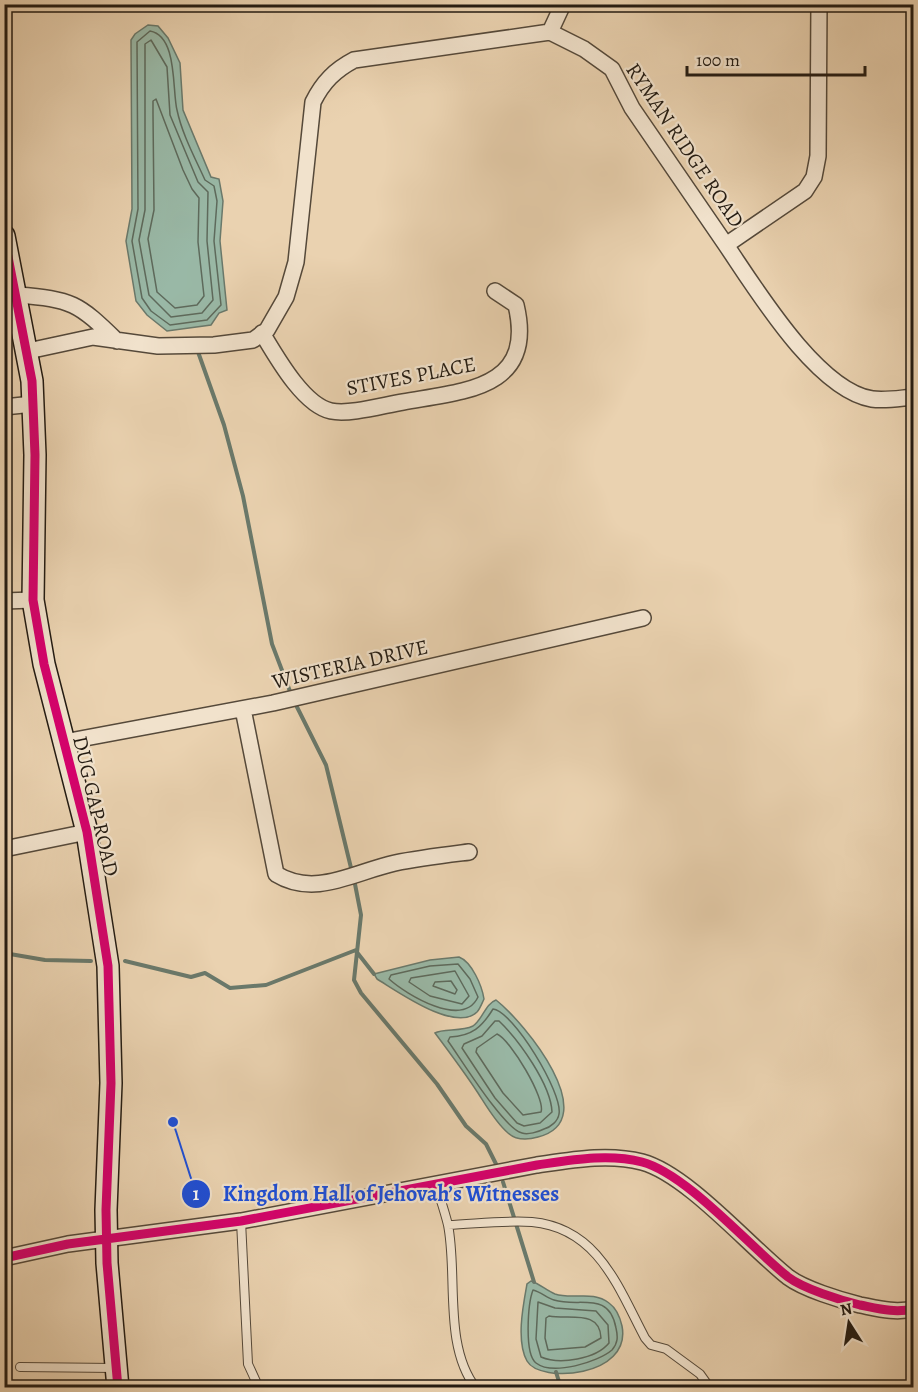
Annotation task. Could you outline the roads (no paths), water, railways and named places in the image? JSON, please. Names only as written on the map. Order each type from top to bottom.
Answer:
[{"type":"street","points":[[28,351],[93,338],[158,346],[214,345],[253,340],[262,333],[286,297],[296,262],[313,102],[320,88],[331,75],[354,60],[550,33],[563,4]]},
{"type":"street","name":"RYMAN RIDGE ROAD","points":[[550,33],[584,49],[612,69],[632,108],[726,245],[805,190],[814,177],[818,156],[821,23],[819,4]]},
{"type":"street","name":"DUG GAP ROAD","points":[[4,236],[28,351],[33,404],[35,455],[33,600],[44,664],[87,832],[103,925],[111,1017],[107,1238],[117,1378]]},
{"type":"street","points":[[726,245],[778,320],[835,384],[872,399],[914,397]]},
{"type":"street","name":"STIVES PLACE","points":[[262,333],[306,397],[330,411],[362,409],[453,393],[486,384],[501,375],[515,360],[521,332],[516,305],[495,291]]},
{"type":"street","points":[[17,296],[51,298],[72,303],[117,341]]},
{"type":"street","points":[[4,407],[33,404]]},
{"type":"street","points":[[4,601],[33,600]]},
{"type":"street","name":"WISTERIA DRIVE","points":[[64,742],[243,709],[643,618]]},
{"type":"street","points":[[243,709],[276,874],[291,883],[317,885],[396,863],[469,852]]},
{"type":"street","points":[[4,849],[87,832]]},
{"type":"street","points":[[4,1258],[107,1238],[240,1221],[582,1158],[642,1162],[679,1181],[790,1278],[844,1301],[894,1313],[914,1308]]},
{"type":"lane","points":[[436,1185],[448,1226],[458,1348],[470,1380],[476,1388]]},
{"type":"lane","points":[[240,1221],[248,1364],[259,1388]]},
{"type":"lane","points":[[448,1226],[525,1222],[560,1228],[589,1244],[612,1274],[645,1338],[651,1345],[666,1349],[700,1374],[710,1388]]},
{"type":"lane","points":[[20,1367],[117,1378]]},
{"type":"water","points":[[148,25],[158,26],[168,38],[180,63],[183,110],[211,177],[219,179],[223,201],[220,241],[227,310],[219,313],[211,325],[167,331],[147,315],[136,301],[126,241],[132,209],[131,40],[135,34]]},
{"type":"water","points":[[459,957],[472,969],[479,981],[484,999],[477,1012],[467,1017],[441,1014],[426,1008],[377,979],[374,974],[430,960]]},
{"type":"water","points":[[496,1000],[524,1028],[553,1070],[562,1092],[564,1112],[557,1127],[538,1137],[519,1139],[511,1136],[504,1129],[435,1033],[473,1026],[489,1005]]},
{"type":"water","points":[[531,1281],[555,1294],[596,1297],[611,1305],[622,1326],[621,1343],[613,1356],[600,1366],[565,1373],[535,1368],[527,1361],[522,1344],[521,1323],[527,1284]]},
{"type":"waterway","points":[[197,349],[224,425],[243,496],[272,644],[291,694]]},
{"type":"waterway","points":[[294,701],[326,765],[352,872]]},
{"type":"waterway","points":[[354,879],[361,915],[354,980],[361,993],[437,1084],[466,1126],[486,1144],[498,1168]]},
{"type":"waterway","points":[[125,961],[191,977],[205,973],[230,988],[266,985],[356,950]]},
{"type":"waterway","points":[[356,951],[374,974]]},
{"type":"waterway","points":[[4,953],[45,960],[91,961]]},
{"type":"waterway","points":[[503,1182],[534,1282]]},
{"type":"waterway","points":[[556,1372],[561,1388]]},
{"type":"place","name":"Kingdom Hall of Jehovah’s Witnesses","points":[[173,1122]]}]
